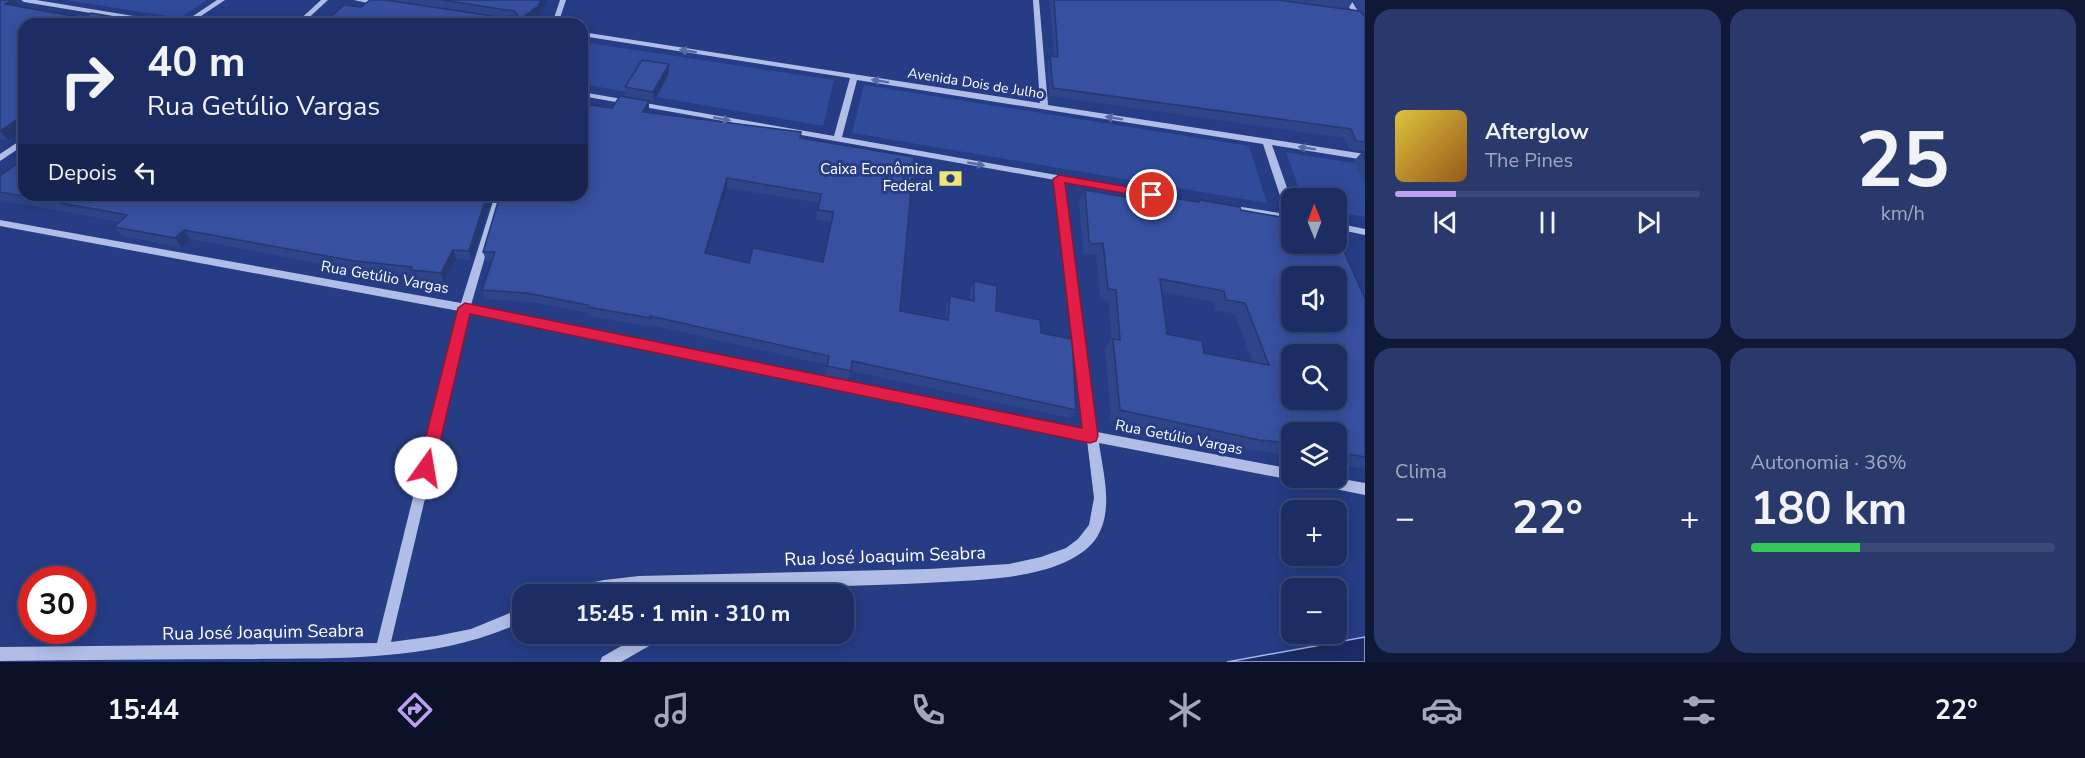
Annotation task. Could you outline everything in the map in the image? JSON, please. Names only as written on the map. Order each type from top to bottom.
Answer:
[{"type":"street","points":[[24,0],[134,18]]},
{"type":"street","points":[[194,18],[222,0]]},
{"type":"street","points":[[305,18],[325,0]]},
{"type":"street","points":[[357,0],[391,5]]},
{"type":"street","points":[[557,18],[563,0]]},
{"type":"street","points":[[1036,0],[1044,107]]},
{"type":"street","points":[[1348,0],[1361,15],[1365,28]]},
{"type":"street","points":[[1346,13],[1361,15]]},
{"type":"street","name":"Avenida Dois de Julho","points":[[588,35],[1365,157]]},
{"type":"street","points":[[837,139],[854,77]]},
{"type":"street","points":[[588,95],[1164,196]]},
{"type":"street","points":[[1266,141],[1282,188]]},
{"type":"street","points":[[0,159],[18,146]]},
{"type":"street","points":[[1059,179],[1090,436]]},
{"type":"street","points":[[382,650],[465,308],[497,201]]},
{"type":"street","points":[[1222,206],[1281,216]]},
{"type":"street","name":"Rua Getúlio Vargas","points":[[0,224],[465,308],[1281,473]]},
{"type":"street","points":[[1347,228],[1365,232]]},
{"type":"street","name":"Rua José Joaquim Seabra","points":[[624,584],[925,577],[995,572],[1038,564],[1065,555],[1084,542],[1099,522],[1100,498],[1090,436]]},
{"type":"street","points":[[1347,486],[1365,489]]},
{"type":"street","points":[[749,584],[755,581]]},
{"type":"street","name":"Rua José Joaquim Seabra","points":[[0,654],[382,650],[434,645],[480,633],[512,619]]},
{"type":"street","points":[[607,662],[639,644]]},
{"type":"shaded area","points":[[65,0],[207,0],[180,18]]},
{"type":"shaded area","points":[[588,43],[834,80],[823,126],[588,85]]},
{"type":"shaded area","points":[[864,85],[1249,146],[1267,203],[852,133]]},
{"type":"shaded area","points":[[1286,152],[1365,165],[1365,217],[1347,214],[1347,188],[1299,188]]},
{"type":"shaded area","points":[[1365,637],[1365,662],[1227,662],[1326,644],[1347,644],[1347,640]]},
{"type":"building","points":[[0,0],[12,0],[5,4],[84,18],[18,18],[18,119],[0,131]]},
{"type":"building","points":[[370,0],[385,0],[499,17],[518,16],[514,11],[442,0],[541,0],[538,6],[522,18],[330,18],[344,5],[361,7]]},
{"type":"building","points":[[1054,0],[1277,0],[1360,11],[1365,17],[1365,142],[1356,141],[1351,129],[1053,88],[1050,56],[1058,57]]},
{"type":"building","points":[[91,13],[121,18],[84,18]]},
{"type":"building","points":[[642,60],[669,64],[653,92],[625,87]]},
{"type":"building","points":[[620,96],[649,101],[643,112],[801,132],[800,138],[914,157],[900,311],[948,320],[950,296],[974,301],[974,281],[997,286],[996,311],[1040,320],[1041,333],[1072,339],[1076,410],[852,361],[851,371],[827,366],[829,356],[650,316],[650,318],[588,307],[588,305],[527,293],[482,290],[495,252],[483,252],[498,201],[588,201],[588,105],[612,108]],"holes":[[[727,178],[821,194],[818,210],[833,212],[823,262],[753,248],[749,263],[705,253]]]},
{"type":"building","points":[[18,163],[18,195],[0,192],[0,176]]},
{"type":"building","points":[[1085,190],[1137,199],[1135,192],[1199,202],[1199,200],[1281,217],[1281,254],[1345,254],[1365,299],[1365,457],[1347,454],[1347,422],[1281,422],[1281,442],[1263,441],[1120,410],[1113,339],[1120,340],[1116,290],[1108,289],[1103,243],[1091,244]],"holes":[[[1160,279],[1224,291],[1226,300],[1245,303],[1269,365],[1204,353],[1202,341],[1167,334]]]},
{"type":"building","points":[[50,201],[485,201],[469,251],[453,250],[441,273],[411,270],[412,267],[354,261],[184,230],[175,238],[114,227],[127,215]]},
{"type":"place","name":"Caixa Econômica Federal","points":[[951,178]]},
{"type":"route","points":[[426,468],[465,308],[1090,436],[1059,179],[1152,195]]}]
